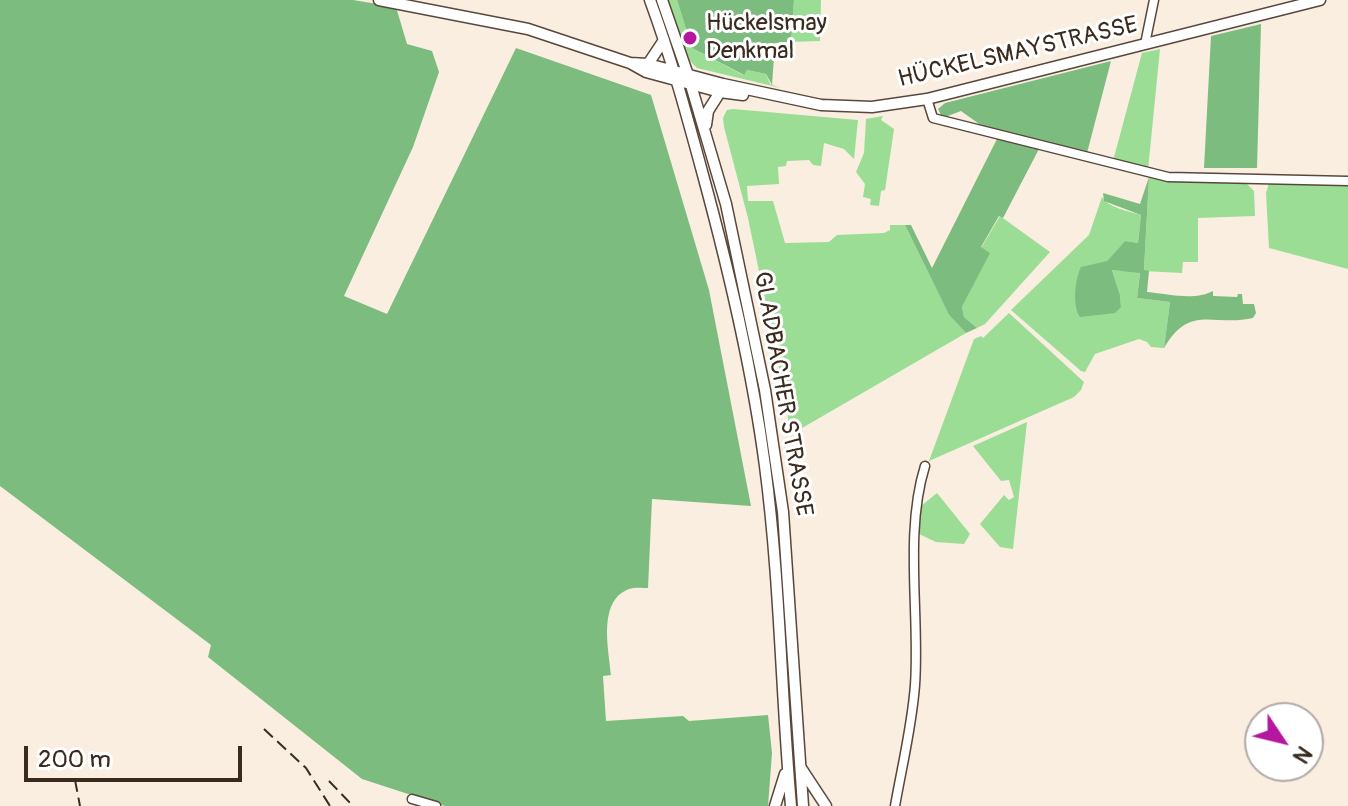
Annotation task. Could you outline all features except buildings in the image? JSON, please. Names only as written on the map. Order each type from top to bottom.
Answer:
[{"type":"main road","name":"HÜCKELSMAYSTRASSE","points":[[379,0],[528,29],[630,63],[646,72],[674,75]]},
{"type":"main road","name":"GLADBACHER STRASSE","points":[[650,0],[674,75],[744,339],[771,513],[793,765],[803,806]]},
{"type":"main road","name":"GLADBACHER STRASSE","points":[[662,0],[705,131],[743,279],[772,428],[788,570],[793,765],[791,806]]},
{"type":"main road","name":"HÜCKELSMAYSTRASSE","points":[[630,63],[648,64],[689,79],[770,95],[837,107],[872,107],[927,99],[1320,0]]},
{"type":"main road","points":[[648,64],[664,40]]},
{"type":"main road","name":"HÜCKELSMAYSTRASSE","points":[[689,79],[720,92],[770,95]]},
{"type":"main road","points":[[705,131],[708,111],[720,92]]},
{"type":"main road","points":[[775,806],[793,765],[826,806]]},
{"type":"street","points":[[1145,44],[1154,0]]},
{"type":"street","points":[[927,99],[933,118],[1023,139],[1146,174],[1215,180],[1348,181]]},
{"type":"street","points":[[895,806],[915,685],[916,540],[919,485],[925,466]]},
{"type":"street","points":[[412,799],[436,806]]},
{"type":"green space","points":[[0,0],[353,0],[396,7],[407,44],[432,51],[439,72],[413,147],[344,296],[387,314],[516,48],[651,95],[709,290],[751,506],[652,499],[648,588],[631,588],[619,595],[609,615],[607,640],[611,675],[603,676],[606,721],[683,716],[689,721],[768,715],[772,753],[768,806],[445,806],[362,779],[208,657],[211,645],[0,486]]},
{"type":"green space","points":[[667,0],[677,0],[692,48],[743,75],[747,70],[766,74],[770,84],[781,88],[697,68],[690,61]]},
{"type":"green space","points":[[677,0],[794,0],[791,42],[775,43],[772,85],[766,74],[747,70],[744,75],[692,48]]},
{"type":"green space","points":[[794,0],[821,0],[820,41],[791,42]]},
{"type":"green space","points":[[1261,24],[1257,168],[1204,168],[1211,36]]},
{"type":"green space","points":[[1160,49],[1148,170],[1113,161],[1142,53]]},
{"type":"green space","points":[[1111,61],[1087,153],[982,126],[961,111],[945,117],[938,109],[945,103]]},
{"type":"green space","points":[[727,110],[858,120],[854,159],[844,149],[824,143],[821,166],[813,165],[809,160],[787,161],[786,166],[778,167],[779,184],[747,186],[748,201],[773,201],[785,243],[829,242],[837,235],[884,233],[890,230],[890,225],[905,225],[949,315],[966,333],[790,435],[786,401],[748,218],[724,127],[723,118]]},
{"type":"green space","points":[[883,116],[881,120],[894,129],[885,190],[881,191],[879,206],[870,205],[871,199],[863,197],[865,184],[856,172],[864,153],[866,119]]},
{"type":"green space","points":[[998,137],[1040,147],[1003,218],[999,216],[981,247],[990,253],[962,307],[964,317],[977,328],[966,333],[949,315],[905,225],[911,225],[932,268]]},
{"type":"green space","points":[[1149,177],[1194,183],[1246,183],[1254,191],[1255,216],[1198,218],[1198,262],[1183,262],[1182,273],[1144,271]]},
{"type":"green space","points":[[1149,177],[1144,270],[1149,271],[1147,292],[1190,296],[1213,291],[1213,296],[1237,297],[1242,294],[1243,304],[1254,304],[1256,313],[1253,318],[1193,321],[1174,334],[1164,348],[1170,302],[1137,298],[1140,273],[1112,270],[1121,307],[1115,313],[1080,317],[1075,292],[1081,267],[1107,261],[1125,241],[1138,243],[1141,215],[1104,201],[1103,193],[1140,204]]},
{"type":"green space","points":[[1269,183],[1348,186],[1348,269],[1269,248],[1266,193]]},
{"type":"green space","points":[[1102,197],[1114,206],[1141,215],[1138,243],[1125,241],[1107,261],[1121,307],[1112,270],[1140,272],[1137,298],[1170,302],[1164,348],[1151,347],[1139,339],[1095,354],[1085,372],[1011,310],[1089,235]]},
{"type":"green space","points":[[1000,216],[1050,252],[985,324],[977,328],[964,317],[962,307],[989,253],[981,248]]},
{"type":"green space","points":[[1009,313],[1084,382],[1081,390],[1074,397],[929,461],[974,339],[983,338]]},
{"type":"green space","points":[[1027,422],[1013,549],[1000,547],[980,524],[1004,495],[1009,500],[1014,497],[1009,480],[1001,481],[973,446]]},
{"type":"green space","points":[[937,493],[970,534],[964,544],[936,542],[919,534],[921,506]]},
{"type":"railway","points":[[264,729],[306,768],[330,806]]},
{"type":"railway","points":[[75,780],[80,806]]},
{"type":"railway","points":[[329,781],[353,806]]},
{"type":"place","name":"Hückelsmay Denkmal","points":[[690,38]]}]
